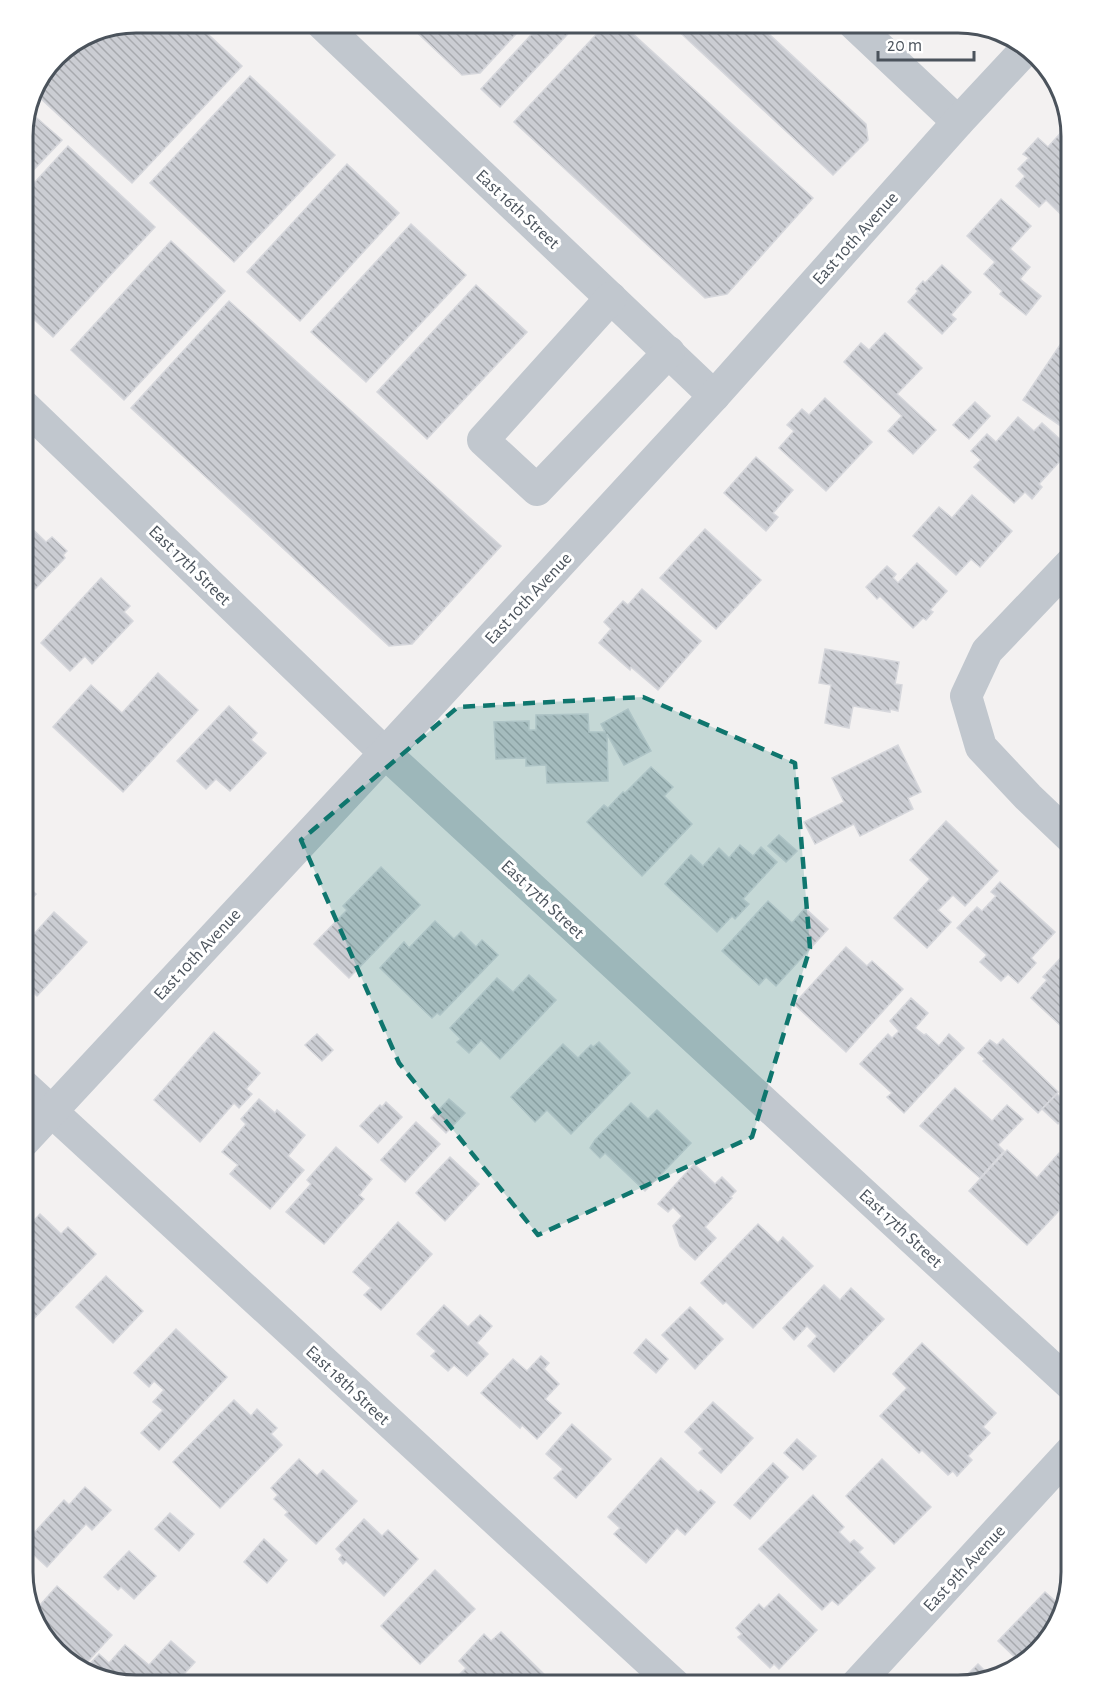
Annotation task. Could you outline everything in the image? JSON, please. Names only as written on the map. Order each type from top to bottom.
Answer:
[{"type":"street","name":"East 16th Street","points":[[333,33],[714,396]]},
{"type":"street","points":[[864,33],[958,122]]},
{"type":"street","name":"East 10th Avenue","points":[[33,1130],[714,396],[1021,55]]},
{"type":"street","points":[[612,298],[483,440],[537,490],[669,352]]},
{"type":"street","name":"East 17th Street","points":[[33,415],[385,753],[1061,1376]]},
{"type":"street","points":[[1061,573],[987,651],[966,696],[981,747],[1061,828]]},
{"type":"street","name":"East 18th Street","points":[[33,1094],[664,1675]]},
{"type":"street","name":"East 9th Avenue","points":[[865,1675],[1061,1462]]},
{"type":"highlighted area","points":[[643,697],[795,763],[810,948],[752,1137],[538,1235],[399,1063],[301,840],[458,707]]},
{"type":"building","points":[[136,33],[207,33],[242,66],[132,183],[41,99],[44,90],[54,73],[68,59],[84,47],[103,38]]},
{"type":"building","points":[[418,33],[517,33],[480,73],[462,75]]},
{"type":"building","points":[[533,33],[569,33],[500,107],[481,89]]},
{"type":"building","points":[[598,33],[632,33],[813,198],[727,294],[705,298],[514,122]]},
{"type":"building","points":[[681,33],[768,33],[866,124],[868,140],[833,175]]},
{"type":"building","points":[[250,76],[335,155],[234,262],[150,183]]},
{"type":"building","points":[[35,117],[62,140],[33,170],[33,129]]},
{"type":"building","points":[[1061,133],[1061,214],[1046,200],[1039,207],[1016,186],[1025,176],[1018,169],[1029,158],[1023,154],[1038,138],[1048,147]]},
{"type":"building","points":[[68,146],[155,227],[53,337],[33,318],[33,184]]},
{"type":"building","points":[[347,164],[399,213],[300,321],[247,272]]},
{"type":"building","points":[[1001,199],[1031,226],[1010,249],[1030,267],[1020,279],[1041,296],[1026,315],[1000,294],[1002,291],[984,274],[995,262],[967,236]]},
{"type":"building","points":[[411,224],[466,275],[366,382],[311,332]]},
{"type":"building","points":[[171,241],[225,291],[124,400],[71,350]]},
{"type":"building","points":[[942,265],[971,292],[951,315],[956,319],[942,334],[908,302],[923,281],[925,283]]},
{"type":"building","points":[[476,285],[527,332],[427,439],[377,392]]},
{"type":"building","points":[[229,301],[501,546],[412,644],[389,646],[131,408]]},
{"type":"building","points":[[885,333],[922,368],[897,394],[936,430],[913,454],[888,431],[902,416],[844,362],[861,343],[869,350]]},
{"type":"building","points":[[1061,343],[1061,426],[1023,400]]},
{"type":"building","points":[[825,398],[872,442],[826,491],[779,448],[794,431],[787,425],[802,409],[809,415]]},
{"type":"building","points":[[975,402],[990,416],[969,439],[953,425]]},
{"type":"building","points":[[1018,417],[1034,431],[1042,423],[1061,440],[1061,460],[1039,484],[1042,487],[1032,499],[1025,492],[1014,503],[974,467],[981,460],[971,451],[987,434],[996,442]]},
{"type":"building","points":[[756,457],[793,490],[773,513],[778,517],[766,531],[724,493]]},
{"type":"building","points":[[972,495],[1012,531],[980,567],[971,559],[956,575],[913,536],[939,507],[952,518]]},
{"type":"building","points":[[705,529],[761,580],[716,629],[660,578]]},
{"type":"building","points":[[33,530],[46,542],[52,537],[67,551],[63,555],[65,558],[35,589],[33,587]]},
{"type":"building","points":[[917,563],[947,591],[930,610],[933,612],[926,620],[923,618],[913,628],[880,596],[877,599],[866,587],[887,566],[896,574],[893,578],[898,583]]},
{"type":"building","points":[[101,578],[130,606],[124,612],[133,621],[92,664],[85,656],[70,671],[41,643]]},
{"type":"building","points":[[642,589],[701,641],[658,690],[631,667],[630,670],[599,643],[611,629],[604,622],[623,601],[628,605]]},
{"type":"building","points":[[825,649],[899,662],[895,684],[902,685],[898,711],[890,709],[890,712],[853,706],[849,728],[825,723],[831,685],[819,683]]},
{"type":"building","points":[[158,673],[198,710],[123,792],[53,727],[91,685],[122,713]]},
{"type":"building","points":[[229,706],[257,733],[251,740],[266,753],[230,791],[216,779],[206,789],[177,761]]},
{"type":"building","points":[[628,709],[651,751],[624,765],[607,734],[608,781],[547,783],[546,765],[526,766],[526,758],[496,759],[494,722],[529,721],[529,730],[536,730],[536,715],[588,714],[589,732],[605,732],[601,724]]},
{"type":"building","points":[[898,745],[921,792],[908,798],[913,809],[860,836],[854,824],[815,844],[804,822],[844,802],[832,778]]},
{"type":"building","points":[[651,767],[673,787],[664,796],[692,824],[642,876],[587,822],[604,805],[608,808]]},
{"type":"building","points":[[946,821],[998,871],[965,906],[953,895],[938,910],[951,922],[927,948],[894,918],[930,879],[910,860]]},
{"type":"building","points":[[779,835],[797,851],[786,862],[768,846]]},
{"type":"building","points":[[740,845],[753,856],[761,847],[777,862],[743,899],[749,904],[735,919],[732,916],[717,932],[665,884],[691,855],[703,866],[719,848],[729,858]]},
{"type":"building","points":[[381,867],[420,905],[349,978],[314,944],[347,910],[343,906]]},
{"type":"building","points":[[1000,882],[1055,932],[1031,958],[1036,963],[1018,983],[1008,974],[1001,981],[980,962],[987,955],[957,928],[977,907],[982,911],[996,896],[991,892]]},
{"type":"building","points":[[768,901],[792,923],[805,908],[828,929],[776,986],[766,977],[759,985],[722,951]]},
{"type":"building","points":[[54,912],[87,942],[37,996],[33,992],[33,935]]},
{"type":"building","points":[[435,921],[454,939],[461,932],[476,947],[482,940],[498,955],[440,1015],[437,1013],[432,1018],[380,968],[404,942],[409,948]]},
{"type":"building","points":[[846,947],[867,966],[872,961],[903,989],[846,1052],[794,1004]]},
{"type":"building","points":[[1061,958],[1061,1026],[1031,998],[1047,980],[1043,977]]},
{"type":"building","points":[[529,975],[556,1000],[500,1059],[481,1040],[469,1053],[457,1042],[461,1039],[450,1028],[497,978],[513,992]]},
{"type":"building","points":[[911,998],[928,1013],[915,1028],[939,1046],[949,1034],[964,1048],[904,1113],[887,1097],[892,1093],[860,1064],[888,1034],[892,1038],[899,1031],[890,1021]]},
{"type":"building","points":[[214,1032],[260,1073],[246,1089],[252,1094],[239,1108],[234,1103],[200,1142],[154,1100]]},
{"type":"building","points":[[317,1034],[333,1050],[322,1061],[305,1045]]},
{"type":"building","points":[[1003,1039],[1058,1092],[1038,1113],[983,1061],[985,1059],[978,1053],[990,1040],[997,1045]]},
{"type":"building","points":[[599,1042],[630,1073],[571,1134],[547,1110],[535,1122],[511,1097],[563,1044],[578,1058],[591,1045],[593,1047]]},
{"type":"building","points":[[955,1088],[992,1121],[1007,1105],[1023,1119],[998,1145],[1004,1151],[980,1178],[920,1126]]},
{"type":"building","points":[[1057,1094],[1061,1098],[1061,1120],[1058,1124],[1042,1109]]},
{"type":"building","points":[[259,1099],[275,1113],[277,1110],[305,1135],[288,1156],[304,1170],[270,1209],[230,1174],[238,1165],[222,1152],[246,1124],[241,1119]]},
{"type":"building","points":[[449,1099],[465,1113],[446,1133],[431,1118]]},
{"type":"building","points":[[386,1102],[402,1117],[378,1143],[360,1126],[380,1105],[382,1107]]},
{"type":"building","points":[[631,1103],[648,1119],[657,1110],[691,1143],[645,1191],[605,1153],[600,1158],[590,1148]]},
{"type":"building","points":[[416,1122],[440,1144],[405,1182],[381,1160]]},
{"type":"building","points":[[336,1147],[372,1179],[359,1195],[364,1199],[324,1244],[286,1212],[311,1184],[307,1180]]},
{"type":"building","points":[[1007,1150],[1037,1178],[1059,1153],[1061,1155],[1061,1209],[1027,1245],[969,1191]]},
{"type":"building","points":[[450,1157],[479,1184],[445,1221],[416,1193]]},
{"type":"building","points":[[694,1164],[715,1184],[722,1177],[736,1191],[705,1227],[716,1238],[695,1260],[680,1246],[673,1226],[682,1216],[673,1207],[668,1212],[658,1204]]},
{"type":"building","points":[[40,1214],[61,1234],[68,1227],[96,1254],[33,1320],[33,1221]]},
{"type":"building","points":[[398,1222],[432,1254],[381,1310],[364,1295],[371,1288],[353,1272]]},
{"type":"building","points":[[758,1224],[778,1243],[783,1237],[813,1266],[753,1328],[726,1302],[723,1304],[701,1283]]},
{"type":"building","points":[[106,1276],[143,1311],[113,1343],[76,1307]]},
{"type":"building","points":[[824,1285],[840,1300],[851,1288],[884,1319],[834,1372],[808,1346],[817,1336],[807,1326],[794,1340],[783,1328]]},
{"type":"building","points":[[444,1305],[468,1327],[480,1315],[492,1326],[477,1343],[488,1354],[467,1376],[454,1365],[448,1371],[431,1356],[436,1351],[417,1334]]},
{"type":"building","points":[[690,1307],[723,1339],[695,1369],[662,1335]]},
{"type":"building","points":[[176,1329],[227,1377],[159,1450],[141,1433],[163,1410],[153,1402],[164,1390],[154,1381],[149,1387],[134,1373]]},
{"type":"building","points":[[646,1339],[668,1359],[656,1373],[634,1353]]},
{"type":"building","points":[[922,1343],[996,1413],[983,1427],[990,1433],[968,1456],[972,1460],[957,1476],[953,1471],[948,1475],[922,1450],[919,1453],[880,1416],[907,1388],[893,1374]]},
{"type":"building","points":[[541,1356],[549,1363],[544,1369],[559,1384],[545,1399],[561,1413],[537,1439],[522,1425],[520,1428],[481,1393],[513,1359],[527,1371]]},
{"type":"building","points":[[234,1400],[251,1416],[257,1409],[277,1428],[271,1434],[282,1445],[220,1508],[173,1462]]},
{"type":"building","points":[[713,1402],[753,1438],[721,1473],[699,1453],[703,1449],[685,1432]]},
{"type":"building","points":[[572,1424],[611,1459],[576,1498],[554,1478],[563,1469],[546,1454]]},
{"type":"building","points":[[797,1439],[816,1456],[803,1470],[784,1453]]},
{"type":"building","points":[[661,1458],[698,1492],[701,1490],[715,1502],[685,1535],[677,1528],[646,1563],[614,1534],[620,1528],[608,1517]]},
{"type":"building","points":[[299,1459],[317,1476],[323,1470],[357,1501],[316,1544],[285,1515],[288,1512],[274,1499],[278,1495],[271,1488]]},
{"type":"building","points":[[882,1459],[931,1507],[894,1544],[846,1496]]},
{"type":"building","points":[[773,1463],[788,1477],[750,1519],[734,1505]]},
{"type":"building","points":[[85,1487],[111,1510],[92,1530],[86,1524],[47,1567],[33,1554],[33,1534],[64,1500],[69,1505]]},
{"type":"building","points":[[813,1495],[844,1527],[839,1532],[850,1543],[854,1540],[863,1548],[859,1552],[875,1568],[838,1605],[832,1600],[822,1610],[759,1549]]},
{"type":"building","points":[[170,1513],[194,1534],[179,1551],[155,1529]]},
{"type":"building","points":[[364,1519],[382,1536],[388,1530],[418,1559],[384,1596],[346,1561],[343,1564],[339,1559],[342,1555],[336,1549]]},
{"type":"building","points":[[264,1539],[287,1560],[267,1583],[244,1562]]},
{"type":"building","points":[[129,1551],[156,1576],[134,1599],[121,1587],[118,1590],[104,1577]]},
{"type":"building","points":[[435,1570],[475,1609],[420,1664],[381,1626]]},
{"type":"building","points":[[57,1586],[112,1635],[87,1662],[59,1640],[50,1629],[39,1606]]},
{"type":"building","points":[[1045,1592],[1057,1602],[1044,1629],[1015,1658],[998,1641]]},
{"type":"building","points":[[779,1594],[817,1630],[779,1669],[774,1664],[770,1668],[738,1637],[742,1634],[736,1628],[759,1604],[764,1609]]},
{"type":"building","points":[[501,1632],[545,1675],[459,1675],[466,1668],[459,1661],[484,1634],[491,1641]]},
{"type":"building","points":[[171,1641],[195,1662],[183,1675],[129,1675],[103,1670],[90,1664],[99,1654],[109,1663],[125,1645],[149,1665]]},
{"type":"building","points":[[978,1664],[985,1671],[972,1674],[968,1674]]}]
